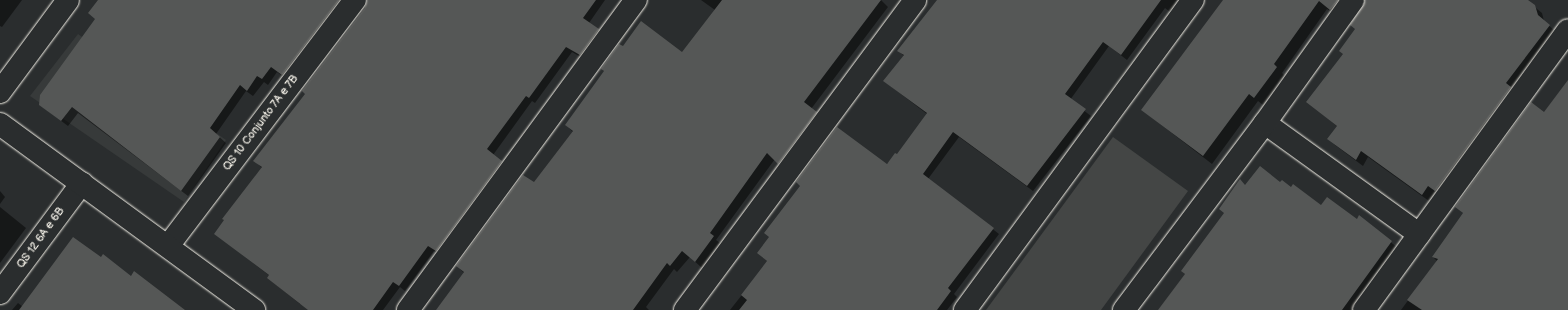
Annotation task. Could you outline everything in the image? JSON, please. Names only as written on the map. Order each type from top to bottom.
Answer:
[{"type":"street","points":[[0,92],[68,0]]},
{"type":"street","name":"QS 10 Conjunto 7A e 7B","points":[[168,246],[354,0]]},
{"type":"street","points":[[408,310],[636,0]]},
{"type":"street","points":[[685,310],[915,0]]},
{"type":"street","points":[[965,310],[1193,0]]},
{"type":"street","points":[[1124,310],[1265,123],[1353,0]]},
{"type":"street","points":[[1364,310],[1568,30]]},
{"type":"street","points":[[1265,123],[1419,234]]},
{"type":"street","points":[[0,124],[254,310]]},
{"type":"street","name":"QS 12 6A e 6B","points":[[0,293],[82,183]]},
{"type":"shaded area","points":[[78,34],[226,140],[184,202],[30,96]]},
{"type":"shaded area","points":[[1113,137],[1188,191],[1101,310],[986,310]]},
{"type":"building","points":[[98,0],[339,0],[282,75],[271,67],[262,79],[257,76],[247,91],[240,85],[210,128],[220,137],[181,191],[72,107],[61,121],[39,105],[40,95],[95,19],[88,13]]},
{"type":"building","points":[[367,0],[596,0],[583,18],[599,29],[580,55],[566,47],[529,98],[526,96],[487,149],[502,161],[436,251],[428,246],[399,286],[393,282],[373,310],[308,310],[267,278],[269,275],[214,234],[224,220],[222,219],[262,167],[253,161],[305,94],[302,91],[365,8]]},
{"type":"building","points":[[722,0],[881,0],[804,102],[817,112],[778,164],[767,153],[710,233],[714,236],[695,262],[682,251],[670,266],[667,263],[633,310],[436,310],[464,272],[456,266],[523,175],[534,182],[573,131],[565,125],[604,71],[601,69],[619,44],[623,46],[641,21],[682,52]]},
{"type":"building","points":[[937,0],[1161,0],[1121,55],[1103,42],[1065,94],[1086,109],[1027,186],[953,132],[923,174],[994,228],[948,288],[951,291],[937,310],[739,310],[747,300],[741,295],[767,261],[757,253],[769,237],[764,233],[800,186],[796,182],[837,127],[887,164],[895,153],[897,154],[927,113],[883,81],[904,55],[897,51]]},
{"type":"building","points":[[1223,0],[1338,0],[1330,10],[1319,1],[1274,64],[1277,67],[1254,98],[1249,94],[1203,156],[1141,110]]},
{"type":"building","points":[[1365,0],[1528,0],[1535,5],[1538,15],[1550,25],[1506,83],[1511,87],[1435,191],[1428,186],[1422,195],[1361,151],[1356,160],[1327,139],[1337,126],[1306,102],[1343,54],[1339,51],[1355,29],[1350,25]]},
{"type":"building","points":[[1568,80],[1568,310],[1422,310],[1407,300],[1438,259],[1432,257],[1463,213],[1455,207],[1531,102],[1544,112]]},
{"type":"building","points":[[1260,166],[1280,182],[1282,180],[1291,187],[1293,184],[1321,205],[1327,197],[1357,219],[1359,215],[1392,241],[1342,310],[1158,310],[1185,274],[1181,271],[1224,213],[1219,209],[1240,179],[1245,185]]},
{"type":"building","points":[[73,237],[101,257],[103,254],[131,276],[134,271],[185,310],[19,310]]}]
